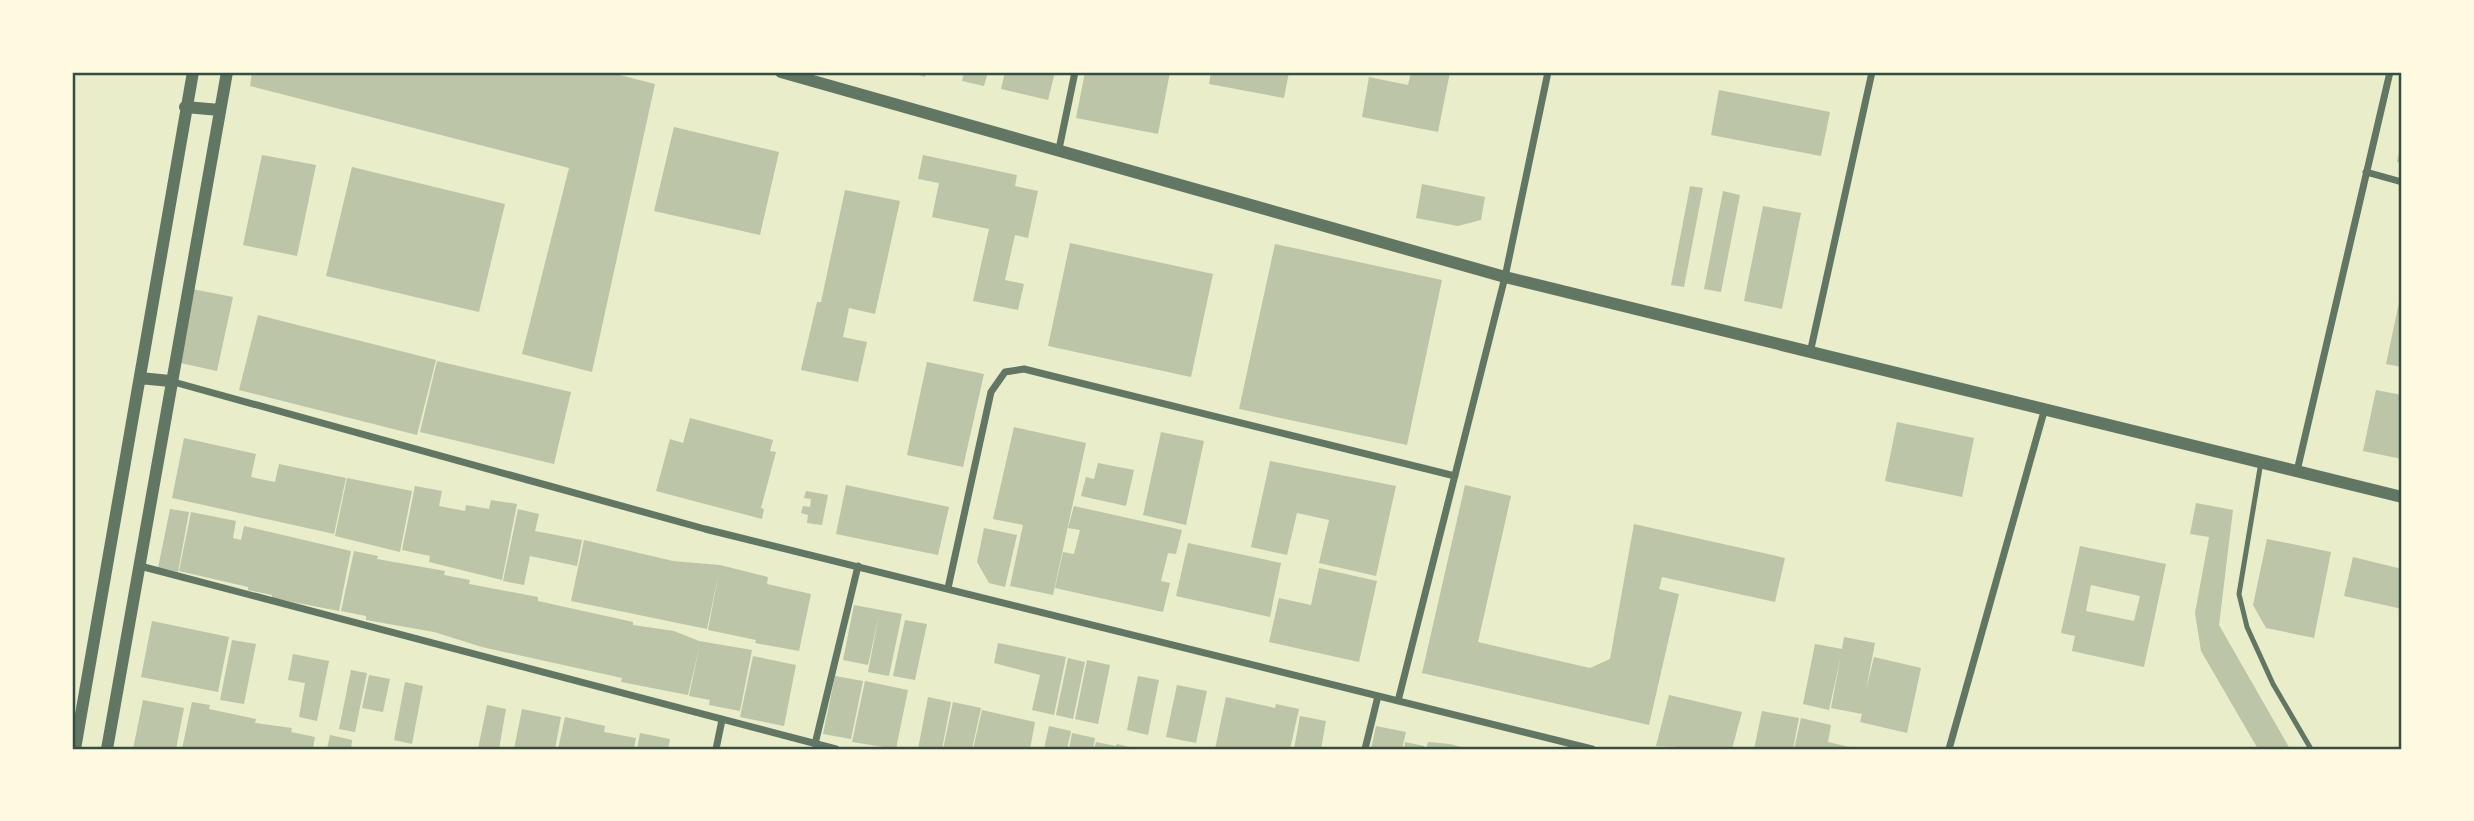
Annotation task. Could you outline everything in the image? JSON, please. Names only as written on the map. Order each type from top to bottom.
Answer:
[{"type":"street","points":[[75,749],[193,72]]},
{"type":"street","points":[[107,749],[170,381],[227,72]]},
{"type":"street","points":[[781,72],[1505,276],[1810,354],[2045,408],[2402,497]]},
{"type":"street","points":[[1059,149],[1075,72]]},
{"type":"street","points":[[1398,701],[1505,276],[1548,72]]},
{"type":"street","points":[[1810,354],[1872,72]]},
{"type":"street","points":[[2297,471],[2390,72]]},
{"type":"street","points":[[185,107],[220,110]]},
{"type":"street","points":[[2366,172],[2402,182]]},
{"type":"street","points":[[948,588],[991,392],[1005,372],[1024,369],[1455,477]]},
{"type":"street","points":[[140,378],[170,381],[705,529],[1592,749]]},
{"type":"street","points":[[1949,749],[2045,408]]},
{"type":"street","points":[[140,566],[836,749]]},
{"type":"street","points":[[815,744],[858,566]]},
{"type":"street","points":[[1365,749],[1378,696]]},
{"type":"street","points":[[716,749],[722,720]]},
{"type":"lane","points":[[2261,462],[2239,594],[2248,627],[2273,684],[2311,749]]},
{"type":"building","points":[[252,72],[608,72],[655,84],[592,372],[522,354],[569,168],[250,86]]},
{"type":"building","points":[[909,72],[926,72],[925,77]]},
{"type":"building","points":[[964,72],[988,72],[984,86],[962,81]]},
{"type":"building","points":[[1005,72],[1055,72],[1048,100],[1001,89]]},
{"type":"building","points":[[1085,72],[1170,72],[1158,134],[1076,118]]},
{"type":"building","points":[[1211,72],[1289,72],[1284,98],[1209,84]]},
{"type":"building","points":[[1411,72],[1450,72],[1438,132],[1362,117],[1369,77],[1408,85]]},
{"type":"building","points":[[1719,90],[1830,112],[1821,156],[1711,135]]},
{"type":"building","points":[[674,127],[779,152],[760,235],[654,211]]},
{"type":"building","points":[[2402,143],[2402,163],[2397,162]]},
{"type":"building","points":[[262,155],[316,165],[297,256],[243,245]]},
{"type":"building","points":[[923,155],[1017,175],[1015,186],[1038,191],[1028,238],[1015,235],[1005,280],[1024,284],[1018,310],[973,301],[989,229],[932,217],[939,183],[918,179]]},
{"type":"building","points":[[352,167],[505,204],[479,312],[326,276]]},
{"type":"building","points":[[1422,184],[1485,197],[1481,220],[1458,226],[1416,218]]},
{"type":"building","points":[[1690,186],[1703,188],[1684,287],[1671,285]]},
{"type":"building","points":[[845,190],[900,201],[875,314],[849,308],[843,337],[867,342],[858,382],[801,370],[817,302],[821,302]]},
{"type":"building","points":[[1723,191],[1740,195],[1721,292],[1704,289]]},
{"type":"building","points":[[1763,206],[1801,213],[1782,309],[1744,301]]},
{"type":"building","points":[[1070,243],[1213,274],[1191,377],[1048,346]]},
{"type":"building","points":[[1275,244],[1442,280],[1407,445],[1239,409]]},
{"type":"building","points":[[192,289],[233,297],[217,371],[176,362]]},
{"type":"building","points":[[2402,293],[2402,367],[2386,364]]},
{"type":"building","points":[[258,315],[436,360],[417,435],[239,390]]},
{"type":"building","points":[[437,361],[571,392],[554,464],[420,432]]},
{"type":"building","points":[[927,362],[984,374],[963,467],[907,455]]},
{"type":"building","points":[[2376,390],[2402,395],[2402,459],[2363,451]]},
{"type":"building","points":[[690,418],[773,440],[770,451],[776,452],[761,508],[764,509],[762,519],[656,491],[670,439],[683,443]]},
{"type":"building","points":[[1897,422],[1974,438],[1962,497],[1885,481]]},
{"type":"building","points":[[1014,427],[1086,443],[1053,595],[1010,586],[1023,525],[993,519]]},
{"type":"building","points":[[1161,432],[1204,441],[1186,525],[1143,515]]},
{"type":"building","points":[[184,438],[256,454],[251,477],[275,482],[279,464],[346,478],[334,534],[172,498]]},
{"type":"building","points":[[1270,461],[1396,486],[1376,576],[1319,563],[1329,520],[1297,513],[1287,555],[1251,547]]},
{"type":"building","points":[[1098,463],[1134,470],[1126,506],[1081,496],[1086,477],[1094,479]]},
{"type":"building","points":[[347,478],[412,491],[400,552],[335,536]]},
{"type":"building","points":[[846,485],[949,507],[938,555],[836,534]]},
{"type":"building","points":[[1465,485],[1511,496],[1478,642],[1590,668],[1610,659],[1634,524],[1785,558],[1775,602],[1662,577],[1659,589],[1679,594],[1649,725],[1422,673]]},
{"type":"building","points":[[415,486],[442,491],[439,506],[465,511],[466,505],[489,509],[491,500],[517,504],[502,580],[429,562],[430,556],[402,550]]},
{"type":"building","points":[[806,491],[828,495],[822,525],[807,523],[808,515],[801,513],[803,506],[810,507],[811,499],[804,498]]},
{"type":"building","points":[[2196,503],[2233,510],[2219,625],[2290,749],[2258,749],[2201,651],[2195,613],[2209,537],[2190,534]]},
{"type":"building","points":[[1074,506],[1182,530],[1176,554],[1168,553],[1161,581],[1170,583],[1163,612],[1055,588],[1063,552],[1074,554],[1080,530],[1068,528]]},
{"type":"building","points":[[170,509],[189,512],[178,572],[158,568]]},
{"type":"building","points":[[518,509],[539,514],[535,531],[582,540],[577,566],[530,556],[524,585],[503,581]]},
{"type":"building","points":[[191,512],[236,521],[233,538],[241,540],[244,526],[351,551],[339,611],[272,598],[272,595],[248,590],[248,587],[179,571]]},
{"type":"building","points":[[984,528],[1017,535],[1005,587],[989,583],[977,562]]},
{"type":"building","points":[[2267,539],[2331,552],[2314,638],[2266,628],[2253,605]]},
{"type":"building","points":[[584,540],[673,561],[720,565],[768,577],[767,584],[811,594],[799,651],[708,630],[719,572],[707,629],[571,601]]},
{"type":"building","points":[[1188,543],[1281,563],[1270,617],[1176,596]]},
{"type":"building","points":[[2080,546],[2166,564],[2144,667],[2072,651],[2075,636],[2061,633]],"holes":[[[2091,585],[2140,596],[2134,621],[2086,611]]]},
{"type":"building","points":[[354,551],[378,556],[377,559],[445,571],[444,575],[470,580],[469,584],[538,597],[538,601],[633,622],[633,625],[674,631],[699,641],[752,650],[740,711],[709,705],[710,700],[689,696],[700,644],[688,695],[621,682],[622,678],[482,647],[434,632],[366,620],[366,616],[341,611]]},
{"type":"building","points":[[2353,557],[2402,569],[2402,609],[2344,596]]},
{"type":"building","points":[[1319,568],[1377,581],[1359,662],[1269,642],[1279,598],[1311,605]]},
{"type":"building","points":[[854,605],[902,614],[889,676],[868,672],[879,615],[868,665],[843,660]]},
{"type":"building","points":[[905,620],[927,624],[915,680],[893,676]]},
{"type":"building","points":[[152,621],[229,637],[218,692],[141,677]]},
{"type":"building","points":[[1844,637],[1875,643],[1866,690],[1874,657],[1921,668],[1907,733],[1860,722],[1862,714],[1831,708],[1841,655],[1829,710],[1803,704],[1815,644],[1842,649]]},
{"type":"building","points":[[232,640],[256,644],[244,704],[220,700]]},
{"type":"building","points":[[998,643],[1066,657],[1054,715],[1032,710],[1040,675],[994,663]]},
{"type":"building","points":[[293,654],[329,661],[317,721],[299,717],[305,683],[288,680]]},
{"type":"building","points":[[753,656],[796,665],[784,726],[740,717]]},
{"type":"building","points":[[1068,658],[1085,662],[1073,719],[1056,715]]},
{"type":"building","points":[[1087,660],[1110,665],[1098,724],[1075,719]]},
{"type":"building","points":[[351,670],[367,673],[355,732],[339,729]]},
{"type":"building","points":[[369,675],[390,679],[383,712],[362,708]]},
{"type":"building","points":[[835,676],[863,681],[851,739],[823,734]]},
{"type":"building","points":[[1138,676],[1159,680],[1148,735],[1127,730]]},
{"type":"building","points":[[865,681],[908,690],[896,749],[852,742]]},
{"type":"building","points":[[405,682],[423,686],[412,744],[394,740]]},
{"type":"building","points":[[1177,685],[1207,691],[1196,743],[1166,737]]},
{"type":"building","points":[[1669,695],[1742,712],[1732,749],[1656,746]]},
{"type":"building","points":[[928,697],[951,702],[942,749],[918,749]]},
{"type":"building","points":[[1226,697],[1275,708],[1276,704],[1299,709],[1290,749],[1215,749]]},
{"type":"building","points":[[143,700],[184,708],[176,749],[133,749]]},
{"type":"building","points":[[192,702],[210,705],[209,709],[256,719],[255,723],[292,728],[291,732],[315,737],[313,749],[182,749]]},
{"type":"building","points":[[953,702],[981,708],[972,749],[943,749]]},
{"type":"building","points":[[487,705],[506,709],[499,749],[478,749]]},
{"type":"building","points":[[522,709],[561,717],[555,749],[514,749]]},
{"type":"building","points":[[982,710],[1035,722],[1030,749],[973,749]]},
{"type":"building","points":[[1762,711],[1799,718],[1793,749],[1754,749]]},
{"type":"building","points":[[1300,716],[1326,721],[1321,749],[1294,749]]},
{"type":"building","points":[[565,717],[605,726],[604,732],[636,738],[634,749],[558,749]]},
{"type":"building","points":[[1801,718],[1831,725],[1828,742],[1858,749],[1794,749]]},
{"type":"building","points":[[1049,726],[1071,731],[1067,749],[1044,749]]},
{"type":"building","points":[[1376,726],[1406,732],[1402,749],[1371,749]]},
{"type":"building","points":[[640,733],[670,739],[668,749],[637,749]]},
{"type":"building","points":[[1072,733],[1095,738],[1093,749],[1069,749]]},
{"type":"building","points":[[330,735],[352,740],[351,749],[327,749]]},
{"type":"building","points":[[1096,742],[1117,744],[1137,749],[1094,749]]},
{"type":"building","points":[[1405,742],[1424,746],[1424,749],[1404,749]]},
{"type":"building","points":[[1428,742],[1450,744],[1468,749],[1426,749]]}]
